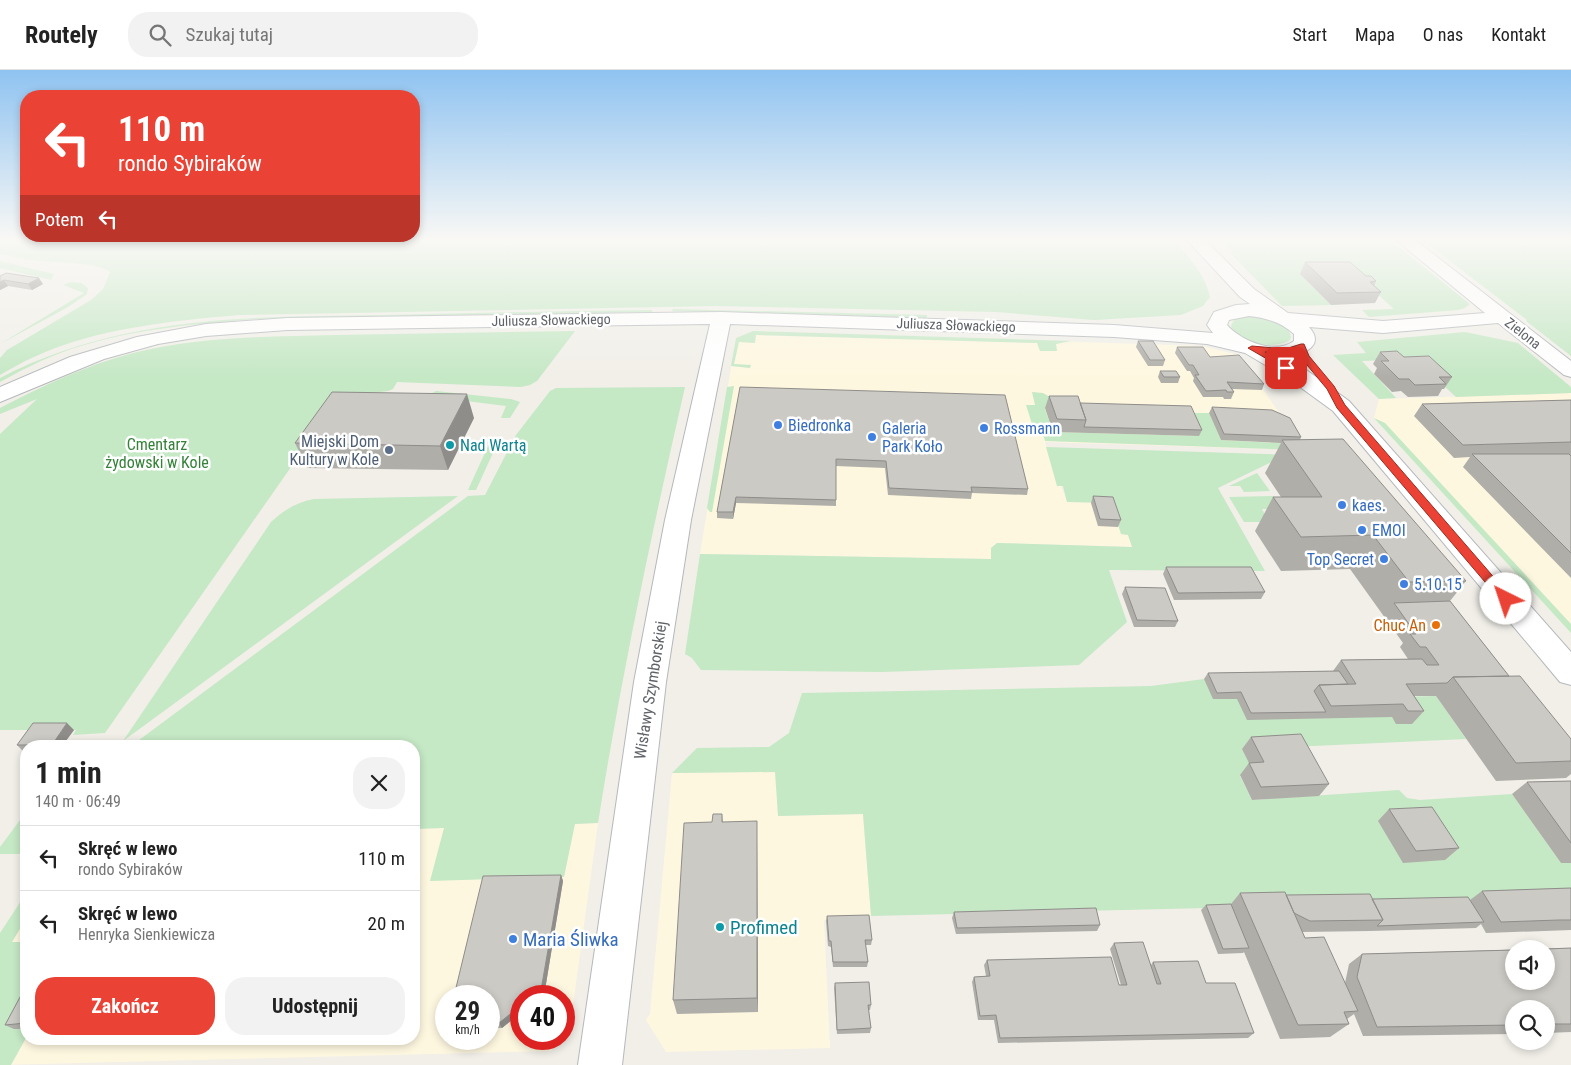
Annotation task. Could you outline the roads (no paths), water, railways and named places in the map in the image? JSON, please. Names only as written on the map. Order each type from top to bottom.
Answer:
[{"type":"street","points":[[1223,285],[1227,293],[1228,304],[1217,325],[1221,332],[1297,374],[1341,406]]},
{"type":"street","points":[[1240,285],[1247,293],[1282,318],[1294,324],[1304,334],[1302,344],[1305,357],[1331,388],[1341,406],[1571,674]]},
{"type":"street","name":"Zielona","points":[[1462,285],[1571,371]]},
{"type":"street","name":"Juliusza Słowackiego","points":[[1114,331],[1194,325],[1249,310],[1282,318],[1383,327]]},
{"type":"street","points":[[1246,346],[1286,351],[1329,336],[1368,332],[1383,327],[1502,317]]},
{"type":"street","name":"Juliusza Słowackiego","points":[[0,395],[70,364],[159,338],[226,329],[287,324],[720,318],[1114,331],[1207,338],[1246,346]]},
{"type":"street","name":"Wisławy Szymborskiej","points":[[600,1065],[650,682],[678,520],[720,318]]},
{"type":"place","name":"Biedronka","points":[[778,425]]},
{"type":"place","name":"Rossmann","points":[[984,428]]},
{"type":"place","name":"Galeria Park Koło","points":[[872,437]]},
{"type":"place","name":"Nad Wartą","points":[[450,445]]},
{"type":"place","name":"Miejski Dom Kultury w Kole","points":[[389,450]]},
{"type":"place","name":"kaes.","points":[[1342,505]]},
{"type":"place","name":"EMOI","points":[[1362,530]]},
{"type":"place","name":"Top Secret","points":[[1384,559]]},
{"type":"place","name":"5.10.15","points":[[1404,584]]},
{"type":"place","name":"Chuc An","points":[[1436,625]]},
{"type":"place","name":"Profimed","points":[[720,927]]},
{"type":"place","name":"Maria Śliwka","points":[[513,939]]},
{"type":"park label","name":"Cmentarz żydowski w Kole","points":[[157,453]]}]
